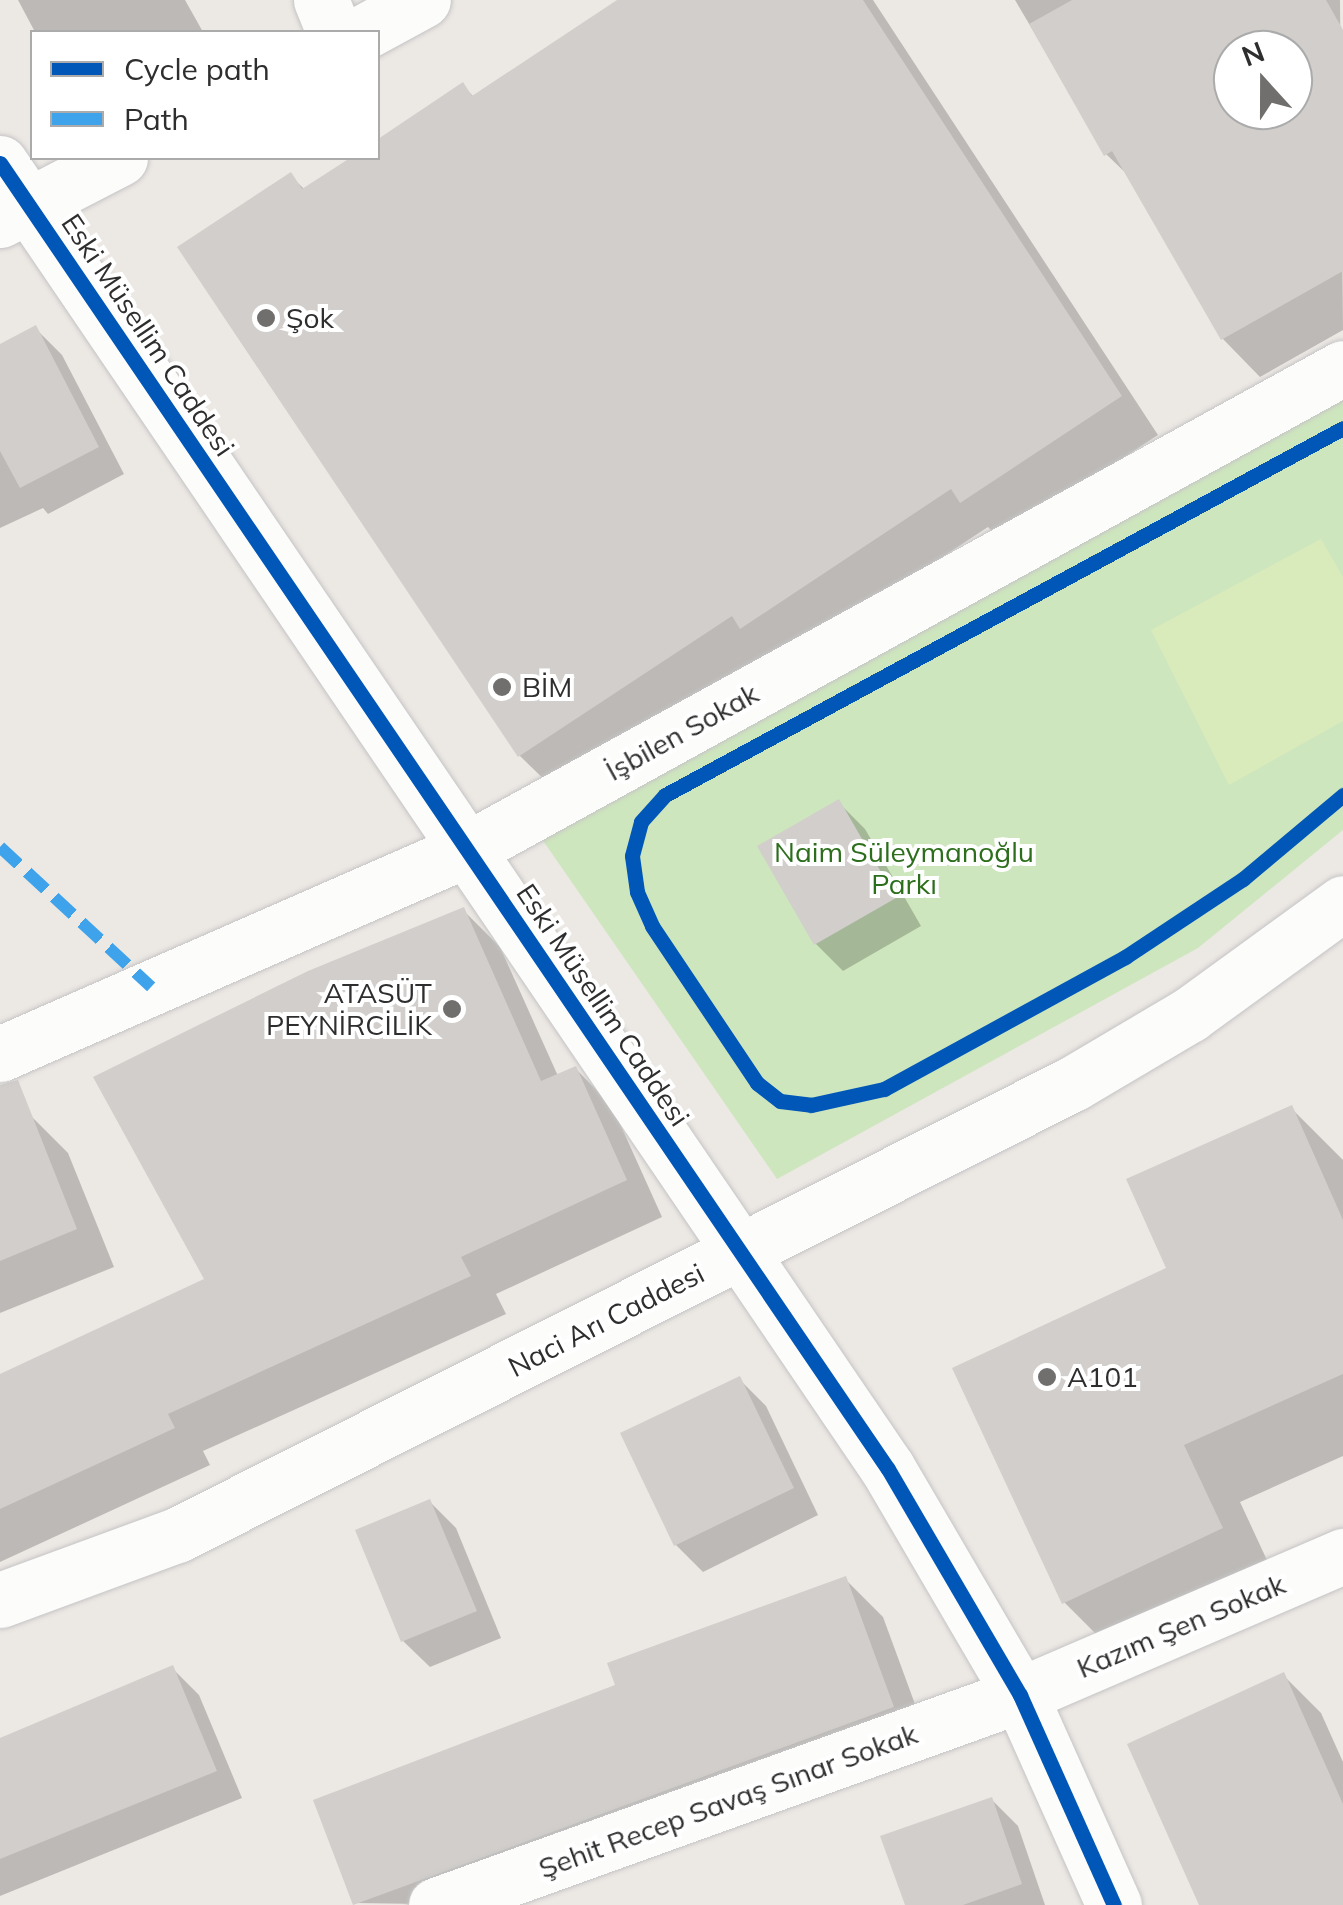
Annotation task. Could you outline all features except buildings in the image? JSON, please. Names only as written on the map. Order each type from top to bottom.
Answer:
[{"type":"street","points":[[321,0],[333,30]]},
{"type":"street","points":[[368,30],[423,0]]},
{"type":"street","points":[[9,196],[114,160]]},
{"type":"street","name":"Eski Müsellim Caddesi","points":[[9,196],[468,849],[888,1468],[1020,1696],[1114,1905]]},
{"type":"street","name":"İşbilen Sokak","points":[[0,1054],[468,849],[1343,368]]},
{"type":"street","name":"Naci Arı Caddesi","points":[[0,1600],[177,1535],[1074,1083],[1189,1016],[1343,904]]},
{"type":"street","name":"Kazım Şen Sokak","points":[[1020,1696],[1343,1556]]},
{"type":"street","name":"Şehit Recep Savaş Sınar Sokak","points":[[436,1905],[519,1892],[1020,1696]]},
{"type":"green space","name":"Naim Süleymanoğlu Parkı","points":[[1343,386],[1343,830],[1198,948],[777,1179],[535,829]]},
{"type":"green space","points":[[1321,539],[1343,577],[1343,721],[1229,785],[1151,630]]},
{"type":"marked path","points":[[0,847],[151,987]]},
{"type":"cycle path","points":[[0,163],[888,1469],[1020,1695],[1114,1905]]},
{"type":"cycle path","points":[[1343,428],[665,795],[641,822],[632,856],[637,892],[652,926],[757,1083],[780,1101],[811,1105],[884,1089],[1125,957],[1243,879],[1343,795]]},
{"type":"place","name":"Şok","points":[[266,318]]},
{"type":"place","name":"BİM","points":[[502,687]]},
{"type":"place","name":"ATASÜT PEYNİRCİLİK","points":[[452,1009]]},
{"type":"place","name":"A101","points":[[1047,1377]]}]
